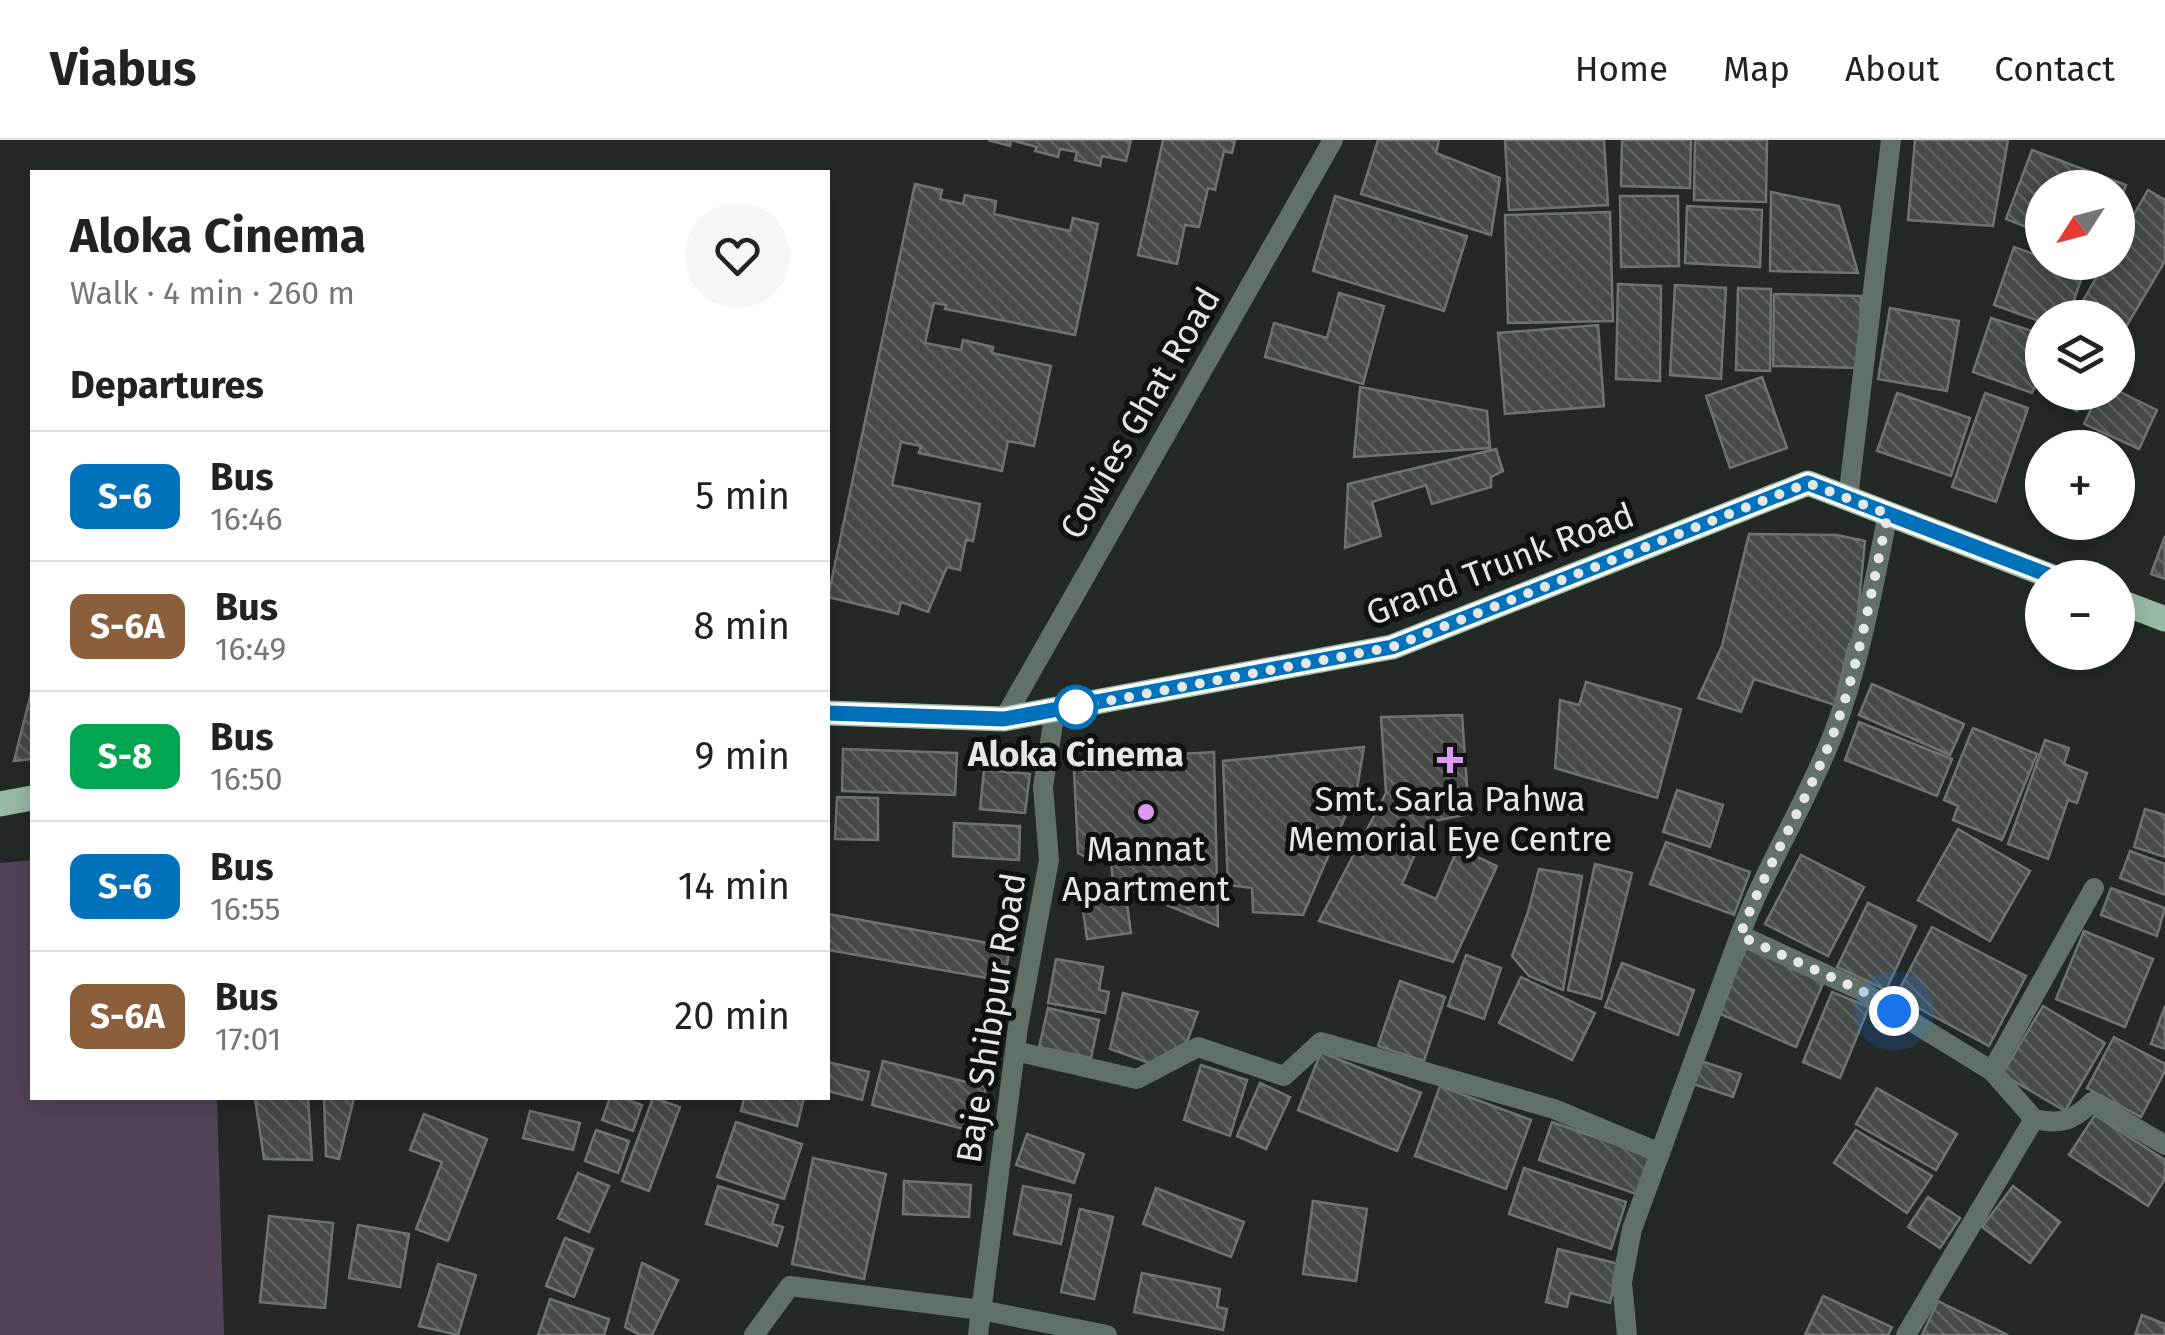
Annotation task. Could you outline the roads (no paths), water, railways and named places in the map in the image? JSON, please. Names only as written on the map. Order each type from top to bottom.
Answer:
[{"type":"main road","name":"Grand Trunk Road","points":[[830,714],[1004,719],[1392,647],[1808,483],[2025,566]]},
{"type":"main road","points":[[2135,608],[2165,619]]},
{"type":"main road","points":[[0,804],[30,798]]},
{"type":"street","name":"Cowies Ghat Road","points":[[1004,719],[1333,140]]},
{"type":"street","points":[[1848,498],[1891,140]]},
{"type":"street","points":[[1627,1335],[1622,1282],[1632,1229],[1755,894],[1797,818],[1835,730],[1860,644],[1888,514]]},
{"type":"street","name":"Baje Shibpur Road","points":[[978,1335],[1015,1051],[1049,860],[1042,787],[1055,711]]},
{"type":"street","points":[[1992,1071],[2094,888]]},
{"type":"street","points":[[1740,936],[1862,991],[1992,1071],[2034,1119],[2058,1124],[2079,1115],[2092,1102],[2165,1145]]},
{"type":"street","points":[[1015,1051],[1137,1079],[1198,1047],[1284,1076],[1320,1042],[1554,1109],[1660,1154]]},
{"type":"street","points":[[1906,1335],[2034,1119]]},
{"type":"street","points":[[754,1335],[790,1286],[981,1310],[1107,1335]]},
{"type":"place","name":"Aloka Cinema","points":[[1076,707]]},
{"type":"place","name":"Smt. Sarla Pahwa Memorial Eye Centre","points":[[1450,760]]},
{"type":"place","name":"Mannat Apartment","points":[[1146,812]]}]
